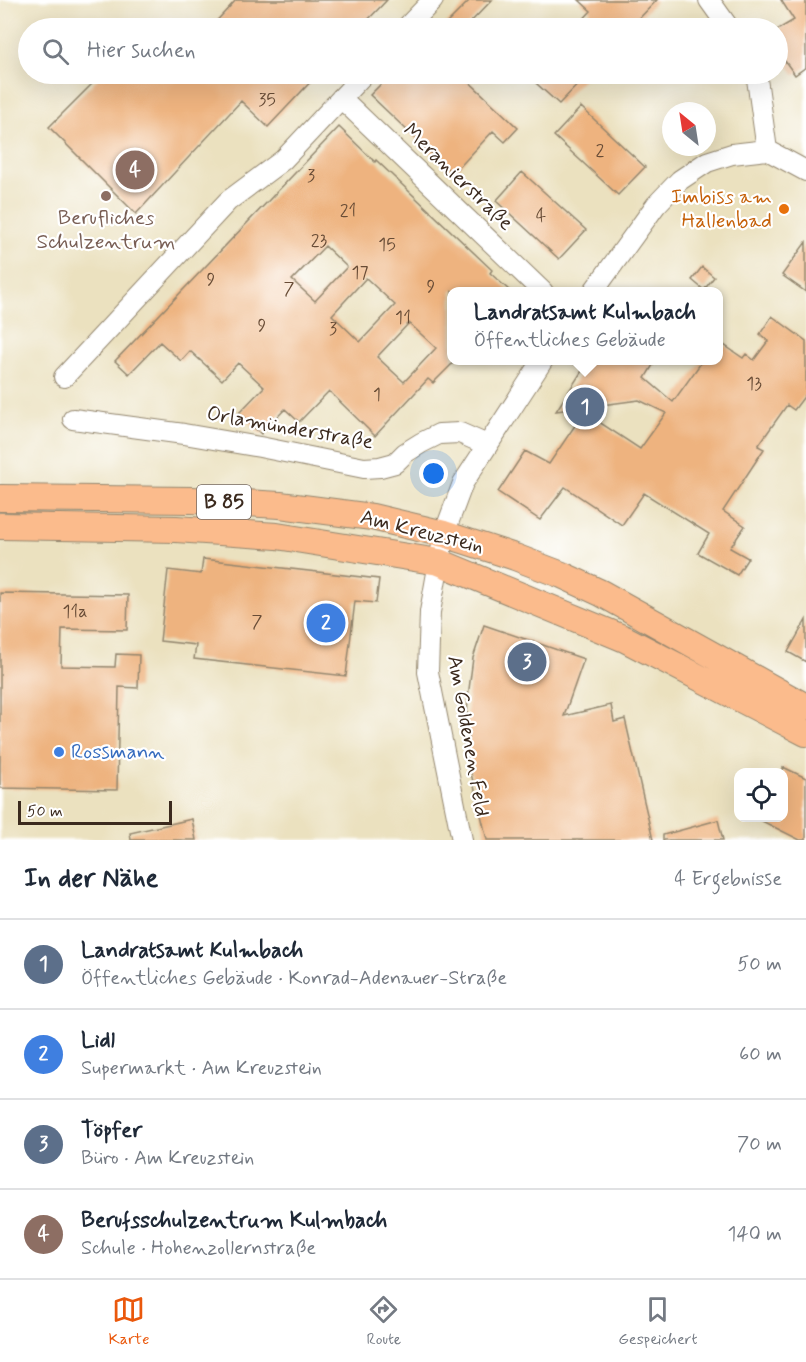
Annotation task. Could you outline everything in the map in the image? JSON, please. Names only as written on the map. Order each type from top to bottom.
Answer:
[{"type":"main road","name":"Am Kreuzstein","points":[[0,498],[192,500],[280,505],[372,517],[444,534],[515,557],[601,593],[806,707]]},
{"type":"main road","name":"Am Kreuzstein","points":[[0,526],[176,529],[277,536],[439,562],[625,639],[806,733]]},
{"type":"street","points":[[416,18],[433,0]]},
{"type":"street","points":[[710,0],[722,18]]},
{"type":"street","points":[[64,377],[228,201],[283,160],[354,84]]},
{"type":"street","points":[[758,84],[767,150]]},
{"type":"street","name":"Meranierstraße","points":[[341,98],[539,287]]},
{"type":"street","points":[[595,287],[656,206],[680,180],[707,162],[732,154],[767,150],[806,171]]},
{"type":"street","name":"Am Goldenen Feld","points":[[462,840],[428,672],[430,612],[444,534],[463,483],[540,365]]},
{"type":"street","name":"Orlamünderstraße","points":[[73,419],[184,434],[364,468],[395,463],[405,453],[439,434],[460,433],[488,445]]},
{"type":"building","points":[[236,0],[387,0],[370,18],[219,18]]},
{"type":"building","points":[[470,0],[492,0],[475,18],[452,18]]},
{"type":"building","points":[[579,0],[657,0],[640,18],[584,18],[591,11]]},
{"type":"building","points":[[781,0],[806,0],[806,67],[795,75],[788,65],[788,24],[794,20]]},
{"type":"building","points":[[92,84],[309,84],[268,127],[241,101],[136,214],[49,127]]},
{"type":"building","points":[[381,84],[472,84],[518,128],[505,142],[493,131],[453,174],[370,95]]},
{"type":"building","points":[[537,84],[578,84],[559,104]]},
{"type":"building","points":[[581,107],[645,167],[618,195],[554,136]]},
{"type":"building","points":[[339,127],[492,270],[490,273],[506,287],[447,287],[447,365],[451,365],[433,383],[428,379],[375,436],[329,391],[299,422],[285,409],[261,434],[239,413],[264,387],[238,363],[222,380],[190,351],[181,361],[160,342],[129,374],[115,361]],"holes":[[[325,246],[347,267],[315,301],[292,280]],[[366,278],[395,305],[360,342],[332,315]],[[409,323],[436,348],[404,382],[377,357]]]},
{"type":"building","points":[[522,172],[586,230],[559,259],[496,201]]},
{"type":"building","points":[[806,242],[806,292],[782,275]]},
{"type":"building","points":[[702,267],[714,277],[706,287],[700,287],[692,280]]},
{"type":"building","points":[[772,316],[806,341],[806,394],[794,410],[787,405],[758,446],[764,449],[723,511],[745,526],[730,548],[748,558],[737,575],[698,553],[709,534],[644,493],[622,525],[565,487],[540,520],[498,492],[525,451],[549,464],[584,412],[640,449],[666,413],[639,400],[556,411],[586,365],[653,365],[645,378],[673,402],[699,365],[723,365],[723,344],[743,358],[746,354],[754,360],[768,341],[760,334]]},
{"type":"building","points":[[203,559],[379,579],[376,603],[355,601],[346,676],[194,659],[196,645],[160,641],[168,570],[201,574]]},
{"type":"building","points":[[0,593],[128,595],[127,630],[62,629],[61,666],[115,667],[116,654],[139,655],[138,688],[119,687],[117,790],[0,788]]},
{"type":"building","points":[[806,620],[806,662],[788,652]]},
{"type":"building","points":[[484,625],[584,659],[564,716],[611,705],[614,722],[625,719],[653,840],[487,840],[463,740],[469,739],[468,697],[473,658]]},
{"type":"building","points":[[788,769],[806,778],[806,840],[800,840],[764,822],[788,822]]},
{"type":"building","points":[[192,819],[196,840],[131,840],[130,833]]},
{"type":"building","points":[[718,820],[723,840],[663,840],[663,835]]},
{"type":"place","name":"Berufsschulzentrum Kulmbach","points":[[135,170]]},
{"type":"place","name":"Berufliches Schulzentrum","points":[[106,196]]},
{"type":"place","name":"Imbiss am Hallenbad","points":[[784,209]]},
{"type":"place","name":"Landratsamt Kulmbach","points":[[585,407]]},
{"type":"place","name":"Lidl","points":[[326,623]]},
{"type":"place","name":"Töpfer","points":[[527,662]]},
{"type":"place","name":"Rossmann","points":[[59,752]]}]
